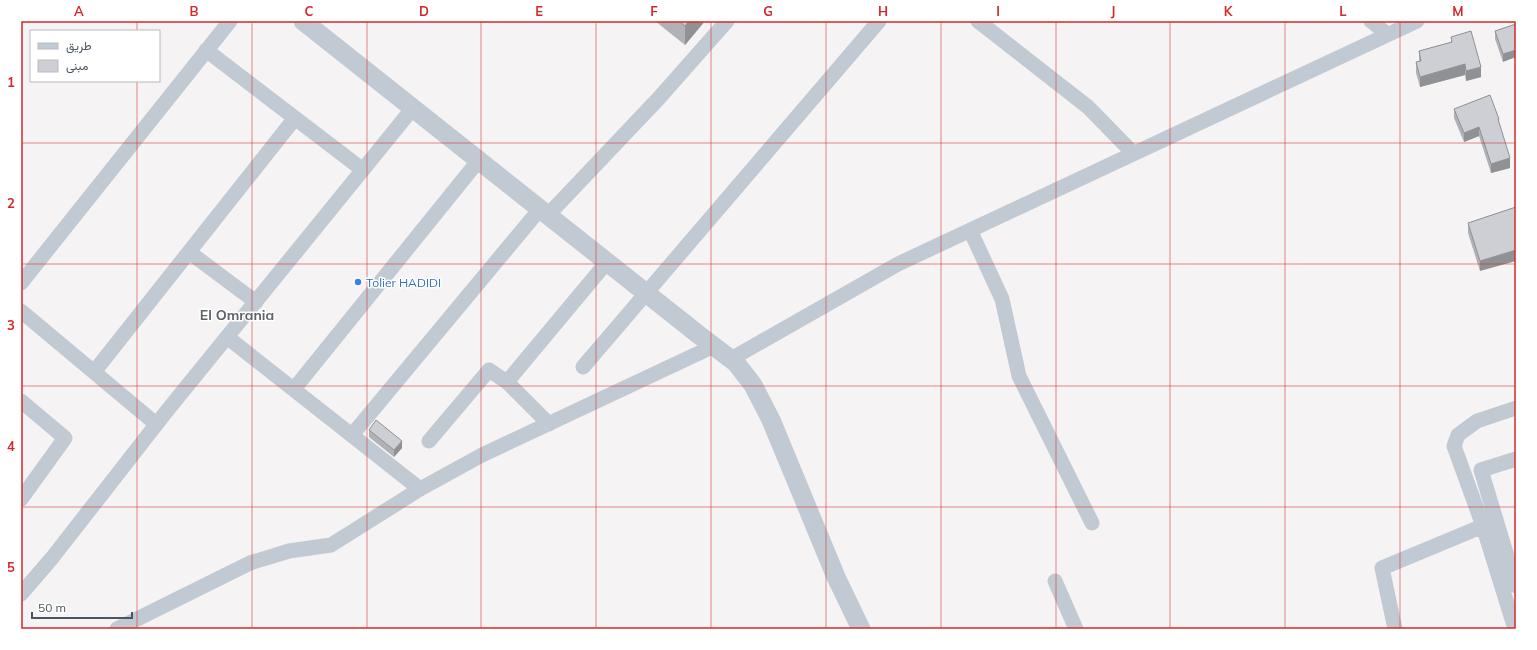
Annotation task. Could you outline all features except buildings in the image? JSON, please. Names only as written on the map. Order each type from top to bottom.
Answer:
[{"type":"street","points":[[21,283],[230,21]]},
{"type":"street","points":[[303,21],[736,363],[753,385],[770,420],[836,577],[861,629]]},
{"type":"street","points":[[352,435],[544,212],[659,98],[727,21]]},
{"type":"street","points":[[583,368],[879,21]]},
{"type":"street","points":[[978,21],[1088,107],[1133,153]]},
{"type":"street","points":[[1371,21],[1387,34]]},
{"type":"street","points":[[731,359],[898,264],[1417,21]]},
{"type":"street","points":[[206,50],[363,170]]},
{"type":"street","points":[[21,594],[56,552],[156,424],[413,108]]},
{"type":"street","points":[[94,372],[295,118]]},
{"type":"street","points":[[294,389],[479,160]]},
{"type":"street","points":[[970,230],[1002,299],[1019,376],[1092,523]]},
{"type":"street","points":[[189,252],[256,302]]},
{"type":"street","points":[[507,382],[608,262]]},
{"type":"street","points":[[21,310],[156,424]]},
{"type":"street","points":[[227,337],[420,489]]},
{"type":"street","points":[[117,629],[250,564],[289,552],[331,545],[420,489],[482,455],[714,346]]},
{"type":"street","points":[[429,440],[489,370],[507,382],[549,424]]},
{"type":"street","points":[[21,401],[65,438],[21,499]]},
{"type":"street","points":[[1516,408],[1477,421],[1458,435],[1454,446],[1483,526],[1516,629]]},
{"type":"street","points":[[1516,459],[1481,470],[1516,586]]},
{"type":"street","points":[[1395,629],[1382,568],[1483,526]]},
{"type":"street","points":[[1056,581],[1076,629]]},
{"type":"place","name":"Tolier HADIDI","points":[[358,282]]},
{"type":"district","name":"El Omrania","points":[[237,315]]}]
